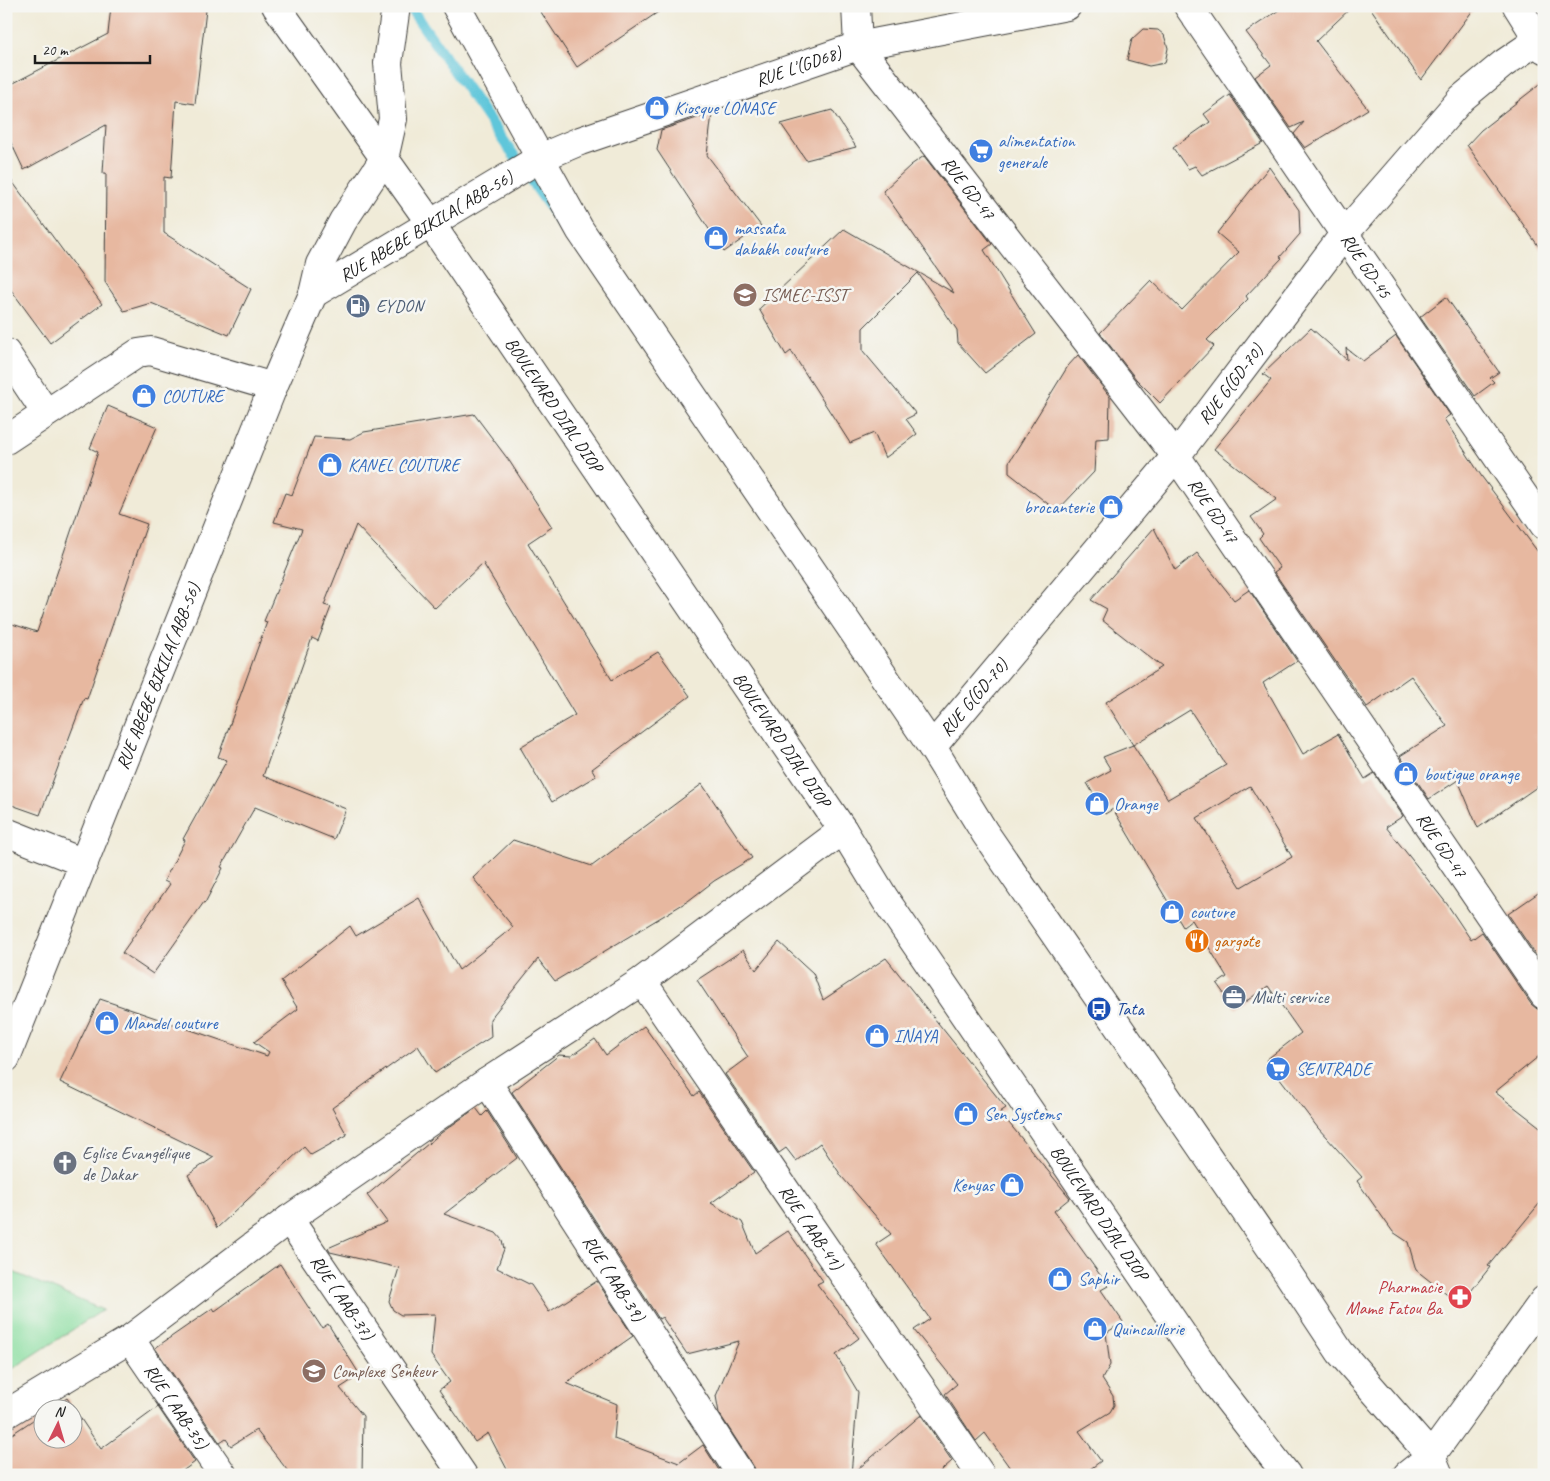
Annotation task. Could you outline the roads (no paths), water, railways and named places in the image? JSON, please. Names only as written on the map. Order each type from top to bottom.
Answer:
[{"type":"street","name":"BOULEVARD DIAL DIOP","points":[[276,6],[431,224],[843,830],[885,899],[1216,1384],[1286,1475]]},
{"type":"street","points":[[384,159],[393,119],[388,63],[396,6]]},
{"type":"street","points":[[456,6],[580,230],[932,747],[984,833],[1285,1269],[1340,1352],[1435,1465]]},
{"type":"street","points":[[856,6],[858,46]]},
{"type":"street","name":"RUE L'(GD68)","points":[[540,158],[580,141],[858,46],[1066,6]]},
{"type":"street","name":"RUE GD-45","points":[[1188,6],[1544,525]]},
{"type":"street","points":[[1517,6],[1542,42]]},
{"type":"street","name":"RUE G(GD-70)","points":[[932,747],[1176,456],[1345,233],[1462,98],[1504,64],[1542,42]]},
{"type":"street","name":"RUE GD-47","points":[[858,46],[1176,456],[1544,994]]},
{"type":"street","name":"RUE ABEBE BIKILA( ABB-56)","points":[[313,294],[540,158]]},
{"type":"street","name":"RUE ABEBE BIKILA( ABB-56)","points":[[6,1058],[273,387],[313,294],[320,264],[343,221],[384,159]]},
{"type":"street","points":[[6,440],[138,354],[151,351],[273,387]]},
{"type":"street","points":[[6,352],[46,413]]},
{"type":"street","points":[[6,1414],[130,1339],[289,1219],[487,1082],[642,981],[843,830]]},
{"type":"street","points":[[6,832],[84,863]]},
{"type":"street","name":"RUE ( AAB-41)","points":[[642,981],[981,1475]]},
{"type":"street","name":"RUE ( AAB-39)","points":[[487,1082],[741,1475]]},
{"type":"street","name":"RUE ( AAB-37)","points":[[289,1219],[463,1475]]},
{"type":"street","points":[[1407,1475],[1435,1465],[1544,1300]]},
{"type":"street","name":"RUE ( AAB-35)","points":[[130,1339],[223,1475]]},
{"type":"waterway","points":[[409,6],[562,224]]},
{"type":"place","name":"Kiosque LONASE","points":[[657,108]]},
{"type":"place","name":"alimentation generale","points":[[981,151]]},
{"type":"place","name":"massata dabakh couture","points":[[716,238]]},
{"type":"place","name":"ISMEC-ISST","points":[[745,295]]},
{"type":"place","name":"EYDON","points":[[358,306]]},
{"type":"place","name":"COUTURE","points":[[144,396]]},
{"type":"place","name":"KANEL COUTURE","points":[[330,465]]},
{"type":"place","name":"brocanterie","points":[[1111,507]]},
{"type":"place","name":"boutique orange","points":[[1406,774]]},
{"type":"place","name":"Orange","points":[[1097,804]]},
{"type":"place","name":"couture","points":[[1172,912]]},
{"type":"place","name":"gargote","points":[[1197,941]]},
{"type":"place","name":"Multi service","points":[[1234,997]]},
{"type":"place","name":"Tata","points":[[1099,1009]]},
{"type":"place","name":"Mandel couture","points":[[107,1023]]},
{"type":"place","name":"INAYA","points":[[877,1036]]},
{"type":"place","name":"SENTRADE","points":[[1278,1069]]},
{"type":"place","name":"Sen Systems","points":[[966,1114]]},
{"type":"place","name":"Eglise Evangélique de Dakar","points":[[65,1163]]},
{"type":"place","name":"Kenyas","points":[[1012,1185]]},
{"type":"place","name":"Saphir","points":[[1060,1279]]},
{"type":"place","name":"Pharmacie Mame Fatou Ba","points":[[1460,1297]]},
{"type":"place","name":"Quincaillerie","points":[[1095,1329]]},
{"type":"place","name":"Complexe Senkeur","points":[[314,1371]]}]
